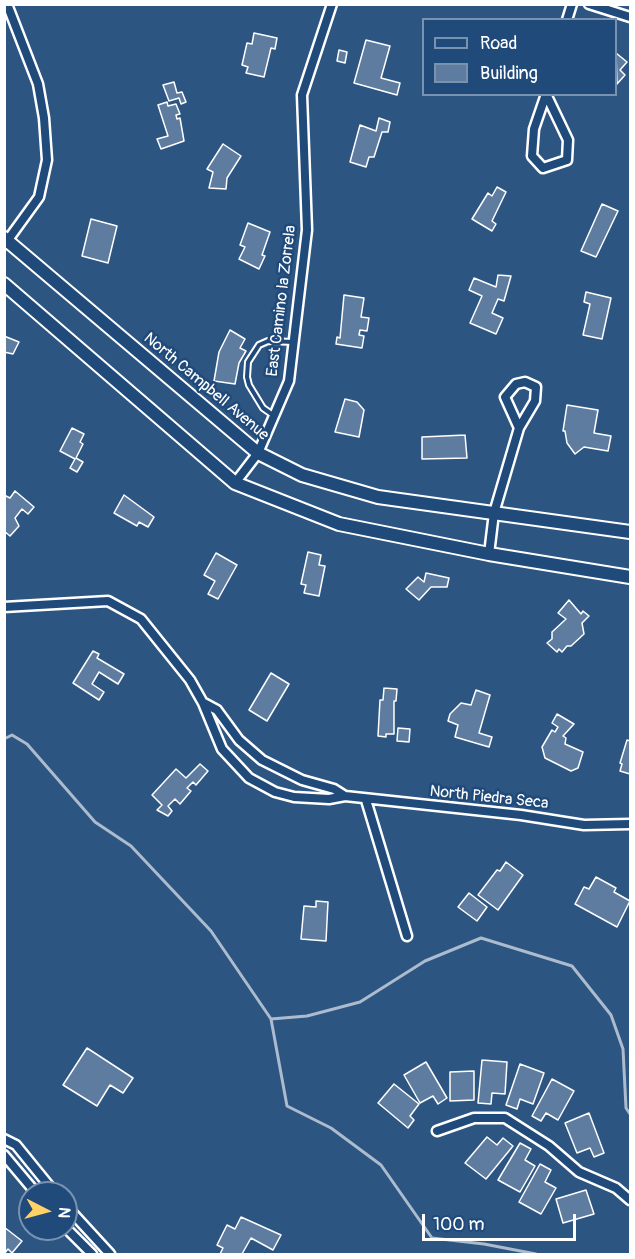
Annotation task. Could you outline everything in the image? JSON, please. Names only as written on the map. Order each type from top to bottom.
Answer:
[{"type":"main road","name":"North Campbell Avenue","points":[[6,241],[258,453],[302,475],[378,497],[630,532]]},
{"type":"main road","points":[[4,284],[235,483],[339,524],[489,554],[630,577]]},
{"type":"street","points":[[6,241],[39,197],[47,160],[44,118],[38,84],[7,4]]},
{"type":"street","name":"East Camino la Zorrela","points":[[235,483],[258,453],[289,381],[307,230],[302,95],[332,4]]},
{"type":"street","points":[[589,4],[630,17]]},
{"type":"street","points":[[545,96],[534,129],[532,156],[543,168],[567,160],[567,140],[547,96]]},
{"type":"street","points":[[489,554],[494,513],[519,428],[536,400],[536,387],[525,382],[516,384],[505,397],[519,428]]},
{"type":"street","name":"North Piedra Seca","points":[[4,607],[108,601],[141,619],[190,680],[204,703],[222,749],[249,778],[275,792],[294,797],[328,799],[345,796],[521,815],[584,825],[630,824]]},
{"type":"street","name":"North Piedra Seca","points":[[204,703],[217,710],[239,740],[262,760],[302,780],[334,789],[345,796]]},
{"type":"street","points":[[366,800],[407,936]]},
{"type":"street","points":[[437,1131],[474,1118],[505,1118],[549,1146],[579,1172],[616,1188],[630,1200]]},
{"type":"street","points":[[4,1139],[16,1145],[45,1181]]},
{"type":"street","points":[[4,1155],[26,1181]]},
{"type":"street","points":[[78,1219],[110,1254]]},
{"type":"street","points":[[78,1240],[92,1254]]},
{"type":"lane","points":[[274,416],[263,408],[249,385],[248,362],[259,345],[268,341],[294,342]]},
{"type":"building","points":[[254,33],[277,38],[275,49],[271,48],[264,77],[246,73],[248,67],[242,65],[247,43],[252,44]]},
{"type":"building","points":[[366,40],[390,46],[381,78],[400,83],[397,95],[354,83]]},
{"type":"building","points":[[339,50],[347,52],[345,63],[337,61]]},
{"type":"building","points":[[617,54],[627,62],[620,70],[625,75],[617,84]]},
{"type":"building","points":[[174,82],[177,93],[182,92],[186,102],[181,104],[179,98],[169,101],[163,85]]},
{"type":"building","points":[[167,102],[168,106],[176,104],[180,114],[176,115],[177,119],[180,118],[184,141],[161,149],[157,139],[168,136],[158,105]]},
{"type":"building","points":[[379,118],[390,122],[388,132],[382,132],[374,157],[369,157],[366,167],[350,162],[360,125],[376,131]]},
{"type":"building","points":[[223,144],[241,156],[227,178],[226,189],[209,188],[213,172],[207,169]]},
{"type":"building","points":[[497,187],[506,192],[492,221],[496,224],[492,231],[472,219],[488,193],[492,196]]},
{"type":"building","points":[[602,204],[618,211],[596,257],[581,251]]},
{"type":"building","points":[[91,219],[117,226],[108,263],[82,256]]},
{"type":"building","points":[[248,223],[270,232],[262,255],[265,256],[259,269],[239,259],[245,247],[240,245]]},
{"type":"building","points":[[498,275],[511,276],[504,301],[498,299],[492,313],[503,318],[496,334],[470,323],[482,296],[469,290],[474,278],[496,287]]},
{"type":"building","points":[[586,292],[611,298],[602,339],[583,335],[590,304],[584,302]]},
{"type":"building","points":[[344,295],[364,298],[361,317],[369,318],[367,331],[360,330],[359,335],[364,336],[362,348],[336,344],[337,337],[340,338]]},
{"type":"building","points":[[230,330],[245,339],[240,348],[246,351],[239,363],[235,384],[214,381],[219,352]]},
{"type":"building","points":[[4,336],[19,342],[13,354],[4,352]]},
{"type":"building","points":[[345,399],[357,402],[364,410],[359,437],[335,432]]},
{"type":"building","points":[[567,405],[598,410],[594,433],[611,436],[608,451],[584,447],[575,454],[567,443],[565,431],[563,431]]},
{"type":"building","points":[[72,428],[84,434],[80,442],[83,444],[76,458],[83,462],[77,472],[70,468],[75,459],[60,451]]},
{"type":"building","points":[[465,435],[467,458],[422,459],[422,437]]},
{"type":"building","points":[[15,491],[34,507],[28,514],[22,509],[15,518],[19,526],[10,536],[4,531],[4,495],[10,498]]},
{"type":"building","points":[[124,495],[154,517],[148,527],[139,522],[137,526],[114,513]]},
{"type":"building","points":[[308,552],[321,555],[319,565],[325,566],[319,596],[304,593],[306,585],[301,584]]},
{"type":"building","points":[[216,553],[237,565],[218,599],[208,594],[215,581],[204,575]]},
{"type":"building","points":[[426,573],[449,578],[447,587],[431,587],[419,600],[406,589],[418,577],[424,582]]},
{"type":"building","points":[[569,600],[581,614],[583,611],[589,616],[582,623],[584,634],[562,652],[559,649],[557,652],[547,643],[552,639],[552,632],[566,619],[558,613]]},
{"type":"building","points":[[93,651],[99,654],[97,658],[124,674],[118,684],[99,672],[92,684],[104,692],[99,700],[73,683]]},
{"type":"building","points":[[271,673],[289,684],[267,721],[249,710]]},
{"type":"building","points":[[384,688],[397,689],[396,701],[394,701],[394,734],[386,734],[386,737],[378,736],[380,700],[383,700]]},
{"type":"building","points":[[476,690],[490,695],[479,733],[492,737],[489,747],[455,737],[458,725],[448,721],[450,714],[461,703],[471,705]]},
{"type":"building","points":[[557,714],[574,724],[563,736],[566,738],[565,744],[583,752],[578,768],[571,771],[545,758],[542,747],[552,730],[555,732],[558,727],[552,723]]},
{"type":"building","points":[[398,728],[410,729],[409,742],[397,741]]},
{"type":"building","points":[[627,740],[630,741],[630,774],[620,771]]},
{"type":"building","points":[[200,764],[208,771],[196,785],[193,782],[187,788],[191,791],[180,804],[175,799],[168,806],[172,811],[168,816],[157,810],[162,805],[152,795],[176,769],[186,778]]},
{"type":"building","points":[[506,862],[523,875],[498,910],[478,895]]},
{"type":"building","points":[[596,877],[616,888],[614,892],[630,901],[617,927],[575,904],[584,887],[589,889]]},
{"type":"building","points":[[469,893],[487,907],[477,921],[458,907]]},
{"type":"building","points":[[316,901],[328,902],[326,941],[301,939],[304,906],[316,907]]},
{"type":"building","points":[[87,1048],[133,1078],[123,1093],[110,1085],[97,1106],[63,1085]]},
{"type":"building","points":[[482,1060],[507,1062],[505,1094],[492,1093],[491,1104],[478,1103]]},
{"type":"building","points":[[426,1062],[447,1098],[438,1104],[433,1096],[420,1103],[404,1075]]},
{"type":"building","points":[[520,1064],[544,1073],[533,1104],[520,1099],[517,1109],[506,1105]]},
{"type":"building","points":[[474,1071],[474,1100],[450,1101],[450,1072]]},
{"type":"building","points":[[552,1079],[574,1091],[558,1120],[546,1113],[541,1121],[532,1116]]},
{"type":"building","points":[[394,1084],[419,1104],[410,1116],[414,1120],[408,1128],[378,1103]]},
{"type":"building","points":[[589,1113],[604,1153],[594,1157],[590,1148],[577,1153],[565,1123]]},
{"type":"building","points":[[487,1137],[497,1145],[503,1138],[513,1146],[486,1179],[465,1163]]},
{"type":"building","points":[[520,1143],[531,1149],[525,1160],[535,1166],[520,1192],[498,1180]]},
{"type":"building","points":[[540,1164],[551,1170],[545,1182],[556,1188],[541,1214],[519,1202]]},
{"type":"building","points":[[586,1190],[594,1214],[563,1223],[556,1199]]},
{"type":"building","points":[[241,1217],[281,1235],[273,1250],[251,1238],[242,1254],[220,1254],[223,1248],[217,1245],[227,1225],[235,1229]]},
{"type":"building","points":[[4,1227],[18,1238],[18,1241],[22,1241],[12,1253],[8,1249],[4,1254]]},
{"type":"waterway","points":[[4,739],[12,735],[27,744],[95,822],[131,846],[211,931],[271,1019],[307,1016],[360,1002],[425,961],[481,938],[572,966],[611,1015],[623,1049],[626,1108],[630,1114]]},
{"type":"waterway","points":[[271,1019],[287,1106],[331,1128],[381,1165],[432,1238],[484,1244],[536,1254]]}]
